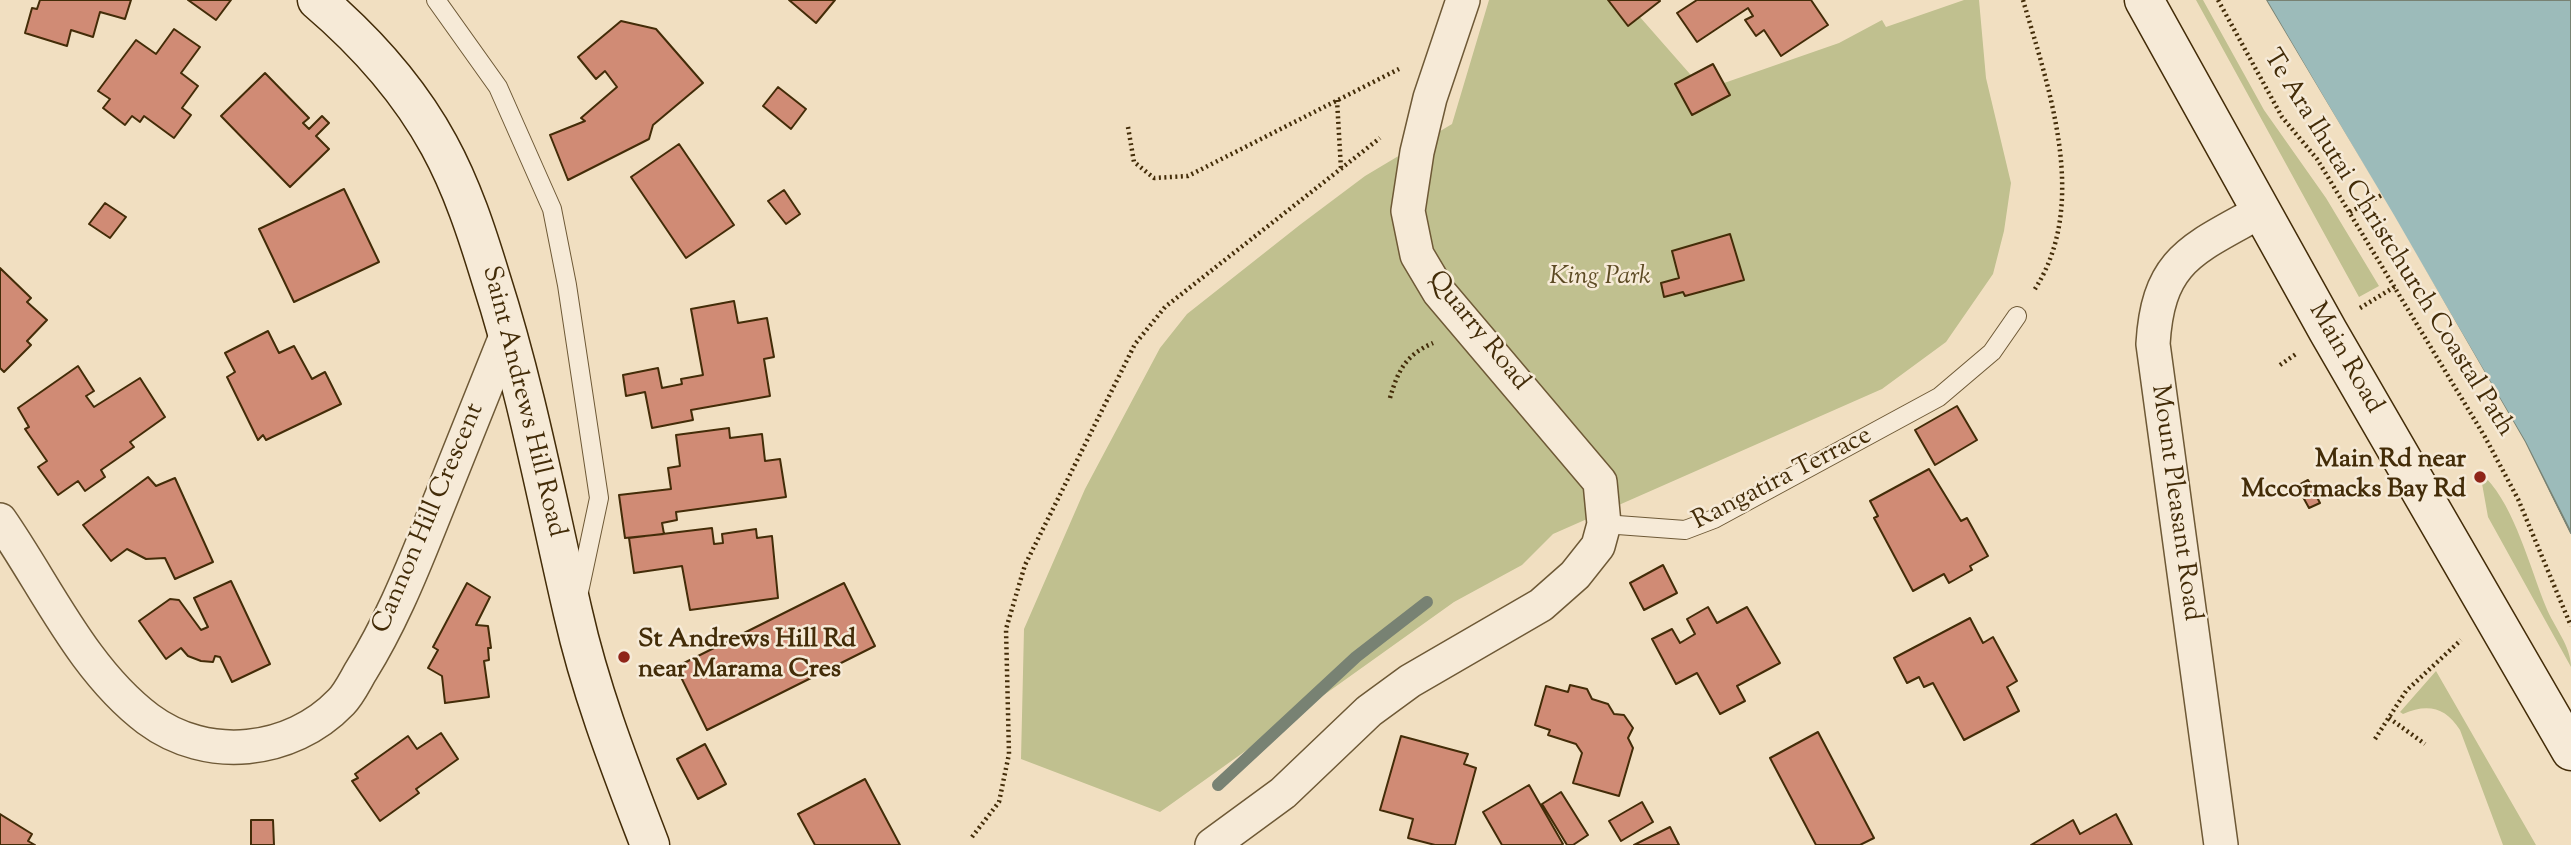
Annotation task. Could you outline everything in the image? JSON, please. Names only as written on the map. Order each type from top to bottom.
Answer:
[{"type":"street","name":"Saint Andrews Hill Road","points":[[317,0],[368,47],[439,145],[471,215],[508,331],[574,616],[614,747],[650,845]]},
{"type":"street","name":"Quarry Road","points":[[1463,0],[1430,98],[1417,152],[1408,211],[1417,255],[1439,292],[1600,482],[1604,524]]},
{"type":"street","name":"Main Road","points":[[2144,0],[2261,211],[2571,751]]},
{"type":"street","name":"Mount Pleasant Road","points":[[2221,845],[2153,344],[2155,313],[2162,290],[2182,259],[2261,211]]},
{"type":"street","name":"Cannon Hill Crescent","points":[[0,520],[89,656],[121,694],[148,719],[171,733],[204,745],[239,747],[273,744],[318,723],[343,700],[368,661],[397,608],[508,331]]},
{"type":"street","points":[[1212,845],[1283,793],[1369,711],[1410,681],[1541,605],[1576,575],[1598,546],[1604,524]]},
{"type":"lane","points":[[436,0],[498,87],[552,209],[567,285],[599,498],[574,616]]},
{"type":"lane","name":"Rangatira Terrace","points":[[1604,524],[1685,530],[1714,519],[1939,397],[1992,352],[2017,316]]},
{"type":"path","points":[[2017,316],[2038,286],[2051,252],[2060,215],[2063,178],[2055,112],[2023,0]]},
{"type":"path","name":"Te Ara Ihutai Christchurch Coastal Path","points":[[2218,0],[2282,117],[2317,159],[2396,286],[2511,486],[2571,626]]},
{"type":"path","points":[[1128,127],[1134,162],[1154,178],[1188,176],[1448,45]]},
{"type":"path","points":[[972,837],[999,802],[1009,754],[1006,629],[1025,565],[1135,344],[1166,307],[1430,98]]},
{"type":"path","points":[[1337,100],[1341,169]]},
{"type":"path","points":[[2350,212],[2382,195]]},
{"type":"path","points":[[2361,307],[2396,286]]},
{"type":"path","points":[[1390,398],[1398,372],[1406,359],[1418,349],[1468,327]]},
{"type":"path","points":[[2375,739],[2406,691],[2443,654]]},
{"type":"path","points":[[2389,718],[2425,744]]},
{"type":"green space","name":"King Park","points":[[1489,0],[1625,0],[1704,90],[1839,43],[1882,20],[1886,27],[1964,0],[1979,0],[1986,78],[2011,183],[2004,231],[1993,274],[1946,342],[1882,389],[1553,534],[1522,565],[1454,602],[1160,812],[1021,759],[1024,629],[1085,489],[1160,348],[1187,314],[1301,224],[1365,176],[1452,124]]},
{"type":"green space","points":[[2196,0],[2203,0],[2264,110],[2326,198],[2379,286],[2359,297]]},
{"type":"green space","points":[[2481,478],[2486,478],[2496,491],[2514,522],[2546,607],[2568,652],[2571,667],[2488,517]]},
{"type":"green space","points":[[2436,671],[2536,845],[2503,845],[2460,730],[2449,716],[2428,708],[2403,714],[2400,712]]},
{"type":"water","points":[[2266,0],[2571,0],[2571,533],[2525,442]]},
{"type":"pier","points":[[2263,0],[2266,0],[2394,215],[2525,442],[2571,536],[2522,444]]},
{"type":"building","points":[[40,0],[131,0],[125,19],[100,12],[93,37],[71,30],[67,46],[25,33],[32,8],[37,9]]},
{"type":"building","points":[[188,0],[231,0],[216,20]]},
{"type":"building","points":[[789,0],[835,0],[816,23]]},
{"type":"building","points":[[1608,0],[1659,0],[1660,1],[1628,26]]},
{"type":"building","points":[[1697,0],[1811,0],[1828,25],[1781,56],[1764,30],[1756,36],[1745,20],[1753,16],[1748,8],[1697,42],[1677,13]]},
{"type":"building","points":[[621,21],[656,29],[703,83],[653,125],[649,139],[568,180],[550,135],[585,121],[581,118],[617,87],[605,71],[596,79],[578,57]]},
{"type":"building","points":[[174,29],[200,47],[181,73],[198,86],[182,108],[191,115],[174,138],[144,116],[140,122],[132,116],[125,125],[103,108],[110,99],[98,91],[136,40],[156,54]]},
{"type":"building","points":[[1713,64],[1730,95],[1692,115],[1675,84]]},
{"type":"building","points":[[265,73],[309,118],[303,123],[309,129],[322,116],[329,123],[316,136],[329,149],[290,187],[221,116]]},
{"type":"building","points":[[778,87],[806,109],[791,129],[763,106]]},
{"type":"building","points":[[679,144],[734,225],[686,258],[631,177]]},
{"type":"building","points":[[344,189],[379,262],[294,302],[259,229]]},
{"type":"building","points":[[784,190],[800,214],[786,224],[768,201]]},
{"type":"building","points":[[105,203],[126,217],[110,238],[89,224]]},
{"type":"building","points":[[1730,234],[1744,280],[1685,296],[1683,292],[1664,297],[1661,283],[1679,278],[1672,251]]},
{"type":"building","points":[[0,268],[31,298],[27,302],[47,320],[27,341],[31,345],[4,372],[0,368]]},
{"type":"building","points":[[734,301],[738,323],[767,318],[774,357],[764,359],[770,396],[691,410],[693,420],[652,428],[645,392],[626,396],[623,375],[658,368],[662,388],[682,384],[681,379],[703,375],[691,309]]},
{"type":"building","points":[[268,331],[279,353],[294,346],[312,379],[325,372],[341,404],[266,440],[263,435],[258,440],[227,377],[235,372],[225,353]]},
{"type":"building","points":[[78,366],[94,391],[86,396],[94,407],[140,378],[165,417],[130,442],[134,447],[101,470],[105,477],[85,491],[78,481],[58,495],[38,467],[47,461],[25,429],[29,427],[18,408]]},
{"type":"building","points":[[1957,406],[1977,440],[1935,465],[1915,430]]},
{"type":"building","points":[[729,428],[730,438],[762,434],[765,461],[780,459],[786,497],[676,512],[677,520],[662,523],[664,534],[625,538],[619,495],[671,489],[668,468],[680,466],[676,435]]},
{"type":"building","points":[[1929,469],[1961,521],[1967,518],[1988,556],[1970,566],[1972,570],[1949,583],[1944,574],[1913,591],[1874,518],[1878,516],[1870,501]]},
{"type":"building","points":[[148,477],[156,486],[175,478],[213,562],[175,579],[165,558],[146,559],[127,549],[111,561],[83,525]]},
{"type":"building","points":[[2308,480],[2320,503],[2309,508],[2297,486]]},
{"type":"building","points":[[712,528],[714,544],[723,543],[722,534],[756,529],[757,538],[772,536],[778,598],[690,610],[682,566],[634,573],[629,538]]},
{"type":"building","points":[[1663,565],[1677,593],[1644,610],[1630,583]]},
{"type":"building","points":[[231,581],[270,664],[232,682],[220,657],[215,656],[213,662],[201,661],[188,656],[181,648],[166,659],[139,621],[170,599],[179,600],[201,630],[208,627],[194,598]]},
{"type":"building","points":[[467,583],[490,597],[476,625],[488,626],[491,648],[488,648],[489,660],[484,661],[489,697],[445,703],[442,676],[428,668],[438,650],[433,647]]},
{"type":"building","points":[[844,583],[875,646],[707,730],[676,667]]},
{"type":"building","points":[[1708,607],[1717,623],[1747,607],[1780,663],[1737,686],[1745,701],[1720,714],[1697,673],[1676,684],[1652,639],[1672,629],[1680,643],[1695,634],[1687,619]]},
{"type":"building","points":[[1970,618],[1983,643],[1993,637],[2017,681],[2007,687],[2019,711],[1964,740],[1933,683],[1924,687],[1919,677],[1907,683],[1894,658]]},
{"type":"building","points":[[1570,685],[1587,689],[1592,699],[1608,704],[1614,714],[1624,715],[1633,728],[1628,738],[1633,748],[1619,796],[1573,783],[1582,753],[1576,744],[1548,735],[1550,730],[1535,725],[1546,686],[1568,692]]},
{"type":"building","points":[[1818,732],[1874,838],[1860,845],[1816,845],[1770,758]]},
{"type":"building","points":[[441,733],[458,759],[416,789],[419,793],[380,821],[352,781],[358,778],[355,774],[408,736],[417,749]]},
{"type":"building","points":[[1401,736],[1468,754],[1464,764],[1476,768],[1455,845],[1435,845],[1408,838],[1413,819],[1380,810]]},
{"type":"building","points":[[705,744],[726,784],[698,799],[677,759]]},
{"type":"building","points":[[865,779],[900,845],[815,845],[798,814]]},
{"type":"building","points":[[1529,785],[1563,844],[1502,845],[1483,812]]},
{"type":"building","points":[[1561,792],[1588,835],[1573,845],[1567,845],[1542,804]]},
{"type":"building","points":[[1642,802],[1653,822],[1621,841],[1609,821]]},
{"type":"building","points":[[0,814],[32,834],[28,841],[35,845],[0,845]]},
{"type":"building","points":[[2116,814],[2132,845],[2031,845],[2073,820],[2080,834]]},
{"type":"building","points":[[251,820],[273,820],[274,845],[251,845]]},
{"type":"building","points":[[1670,827],[1679,845],[1634,845]]},
{"type":"waterway","points":[[1218,785],[1356,657],[1427,602]]},
{"type":"place","name":"Main Rd near Mccormacks Bay Rd","points":[[2480,477]]},
{"type":"place","name":"St Andrews Hill Rd near Marama Cres","points":[[624,657]]}]
